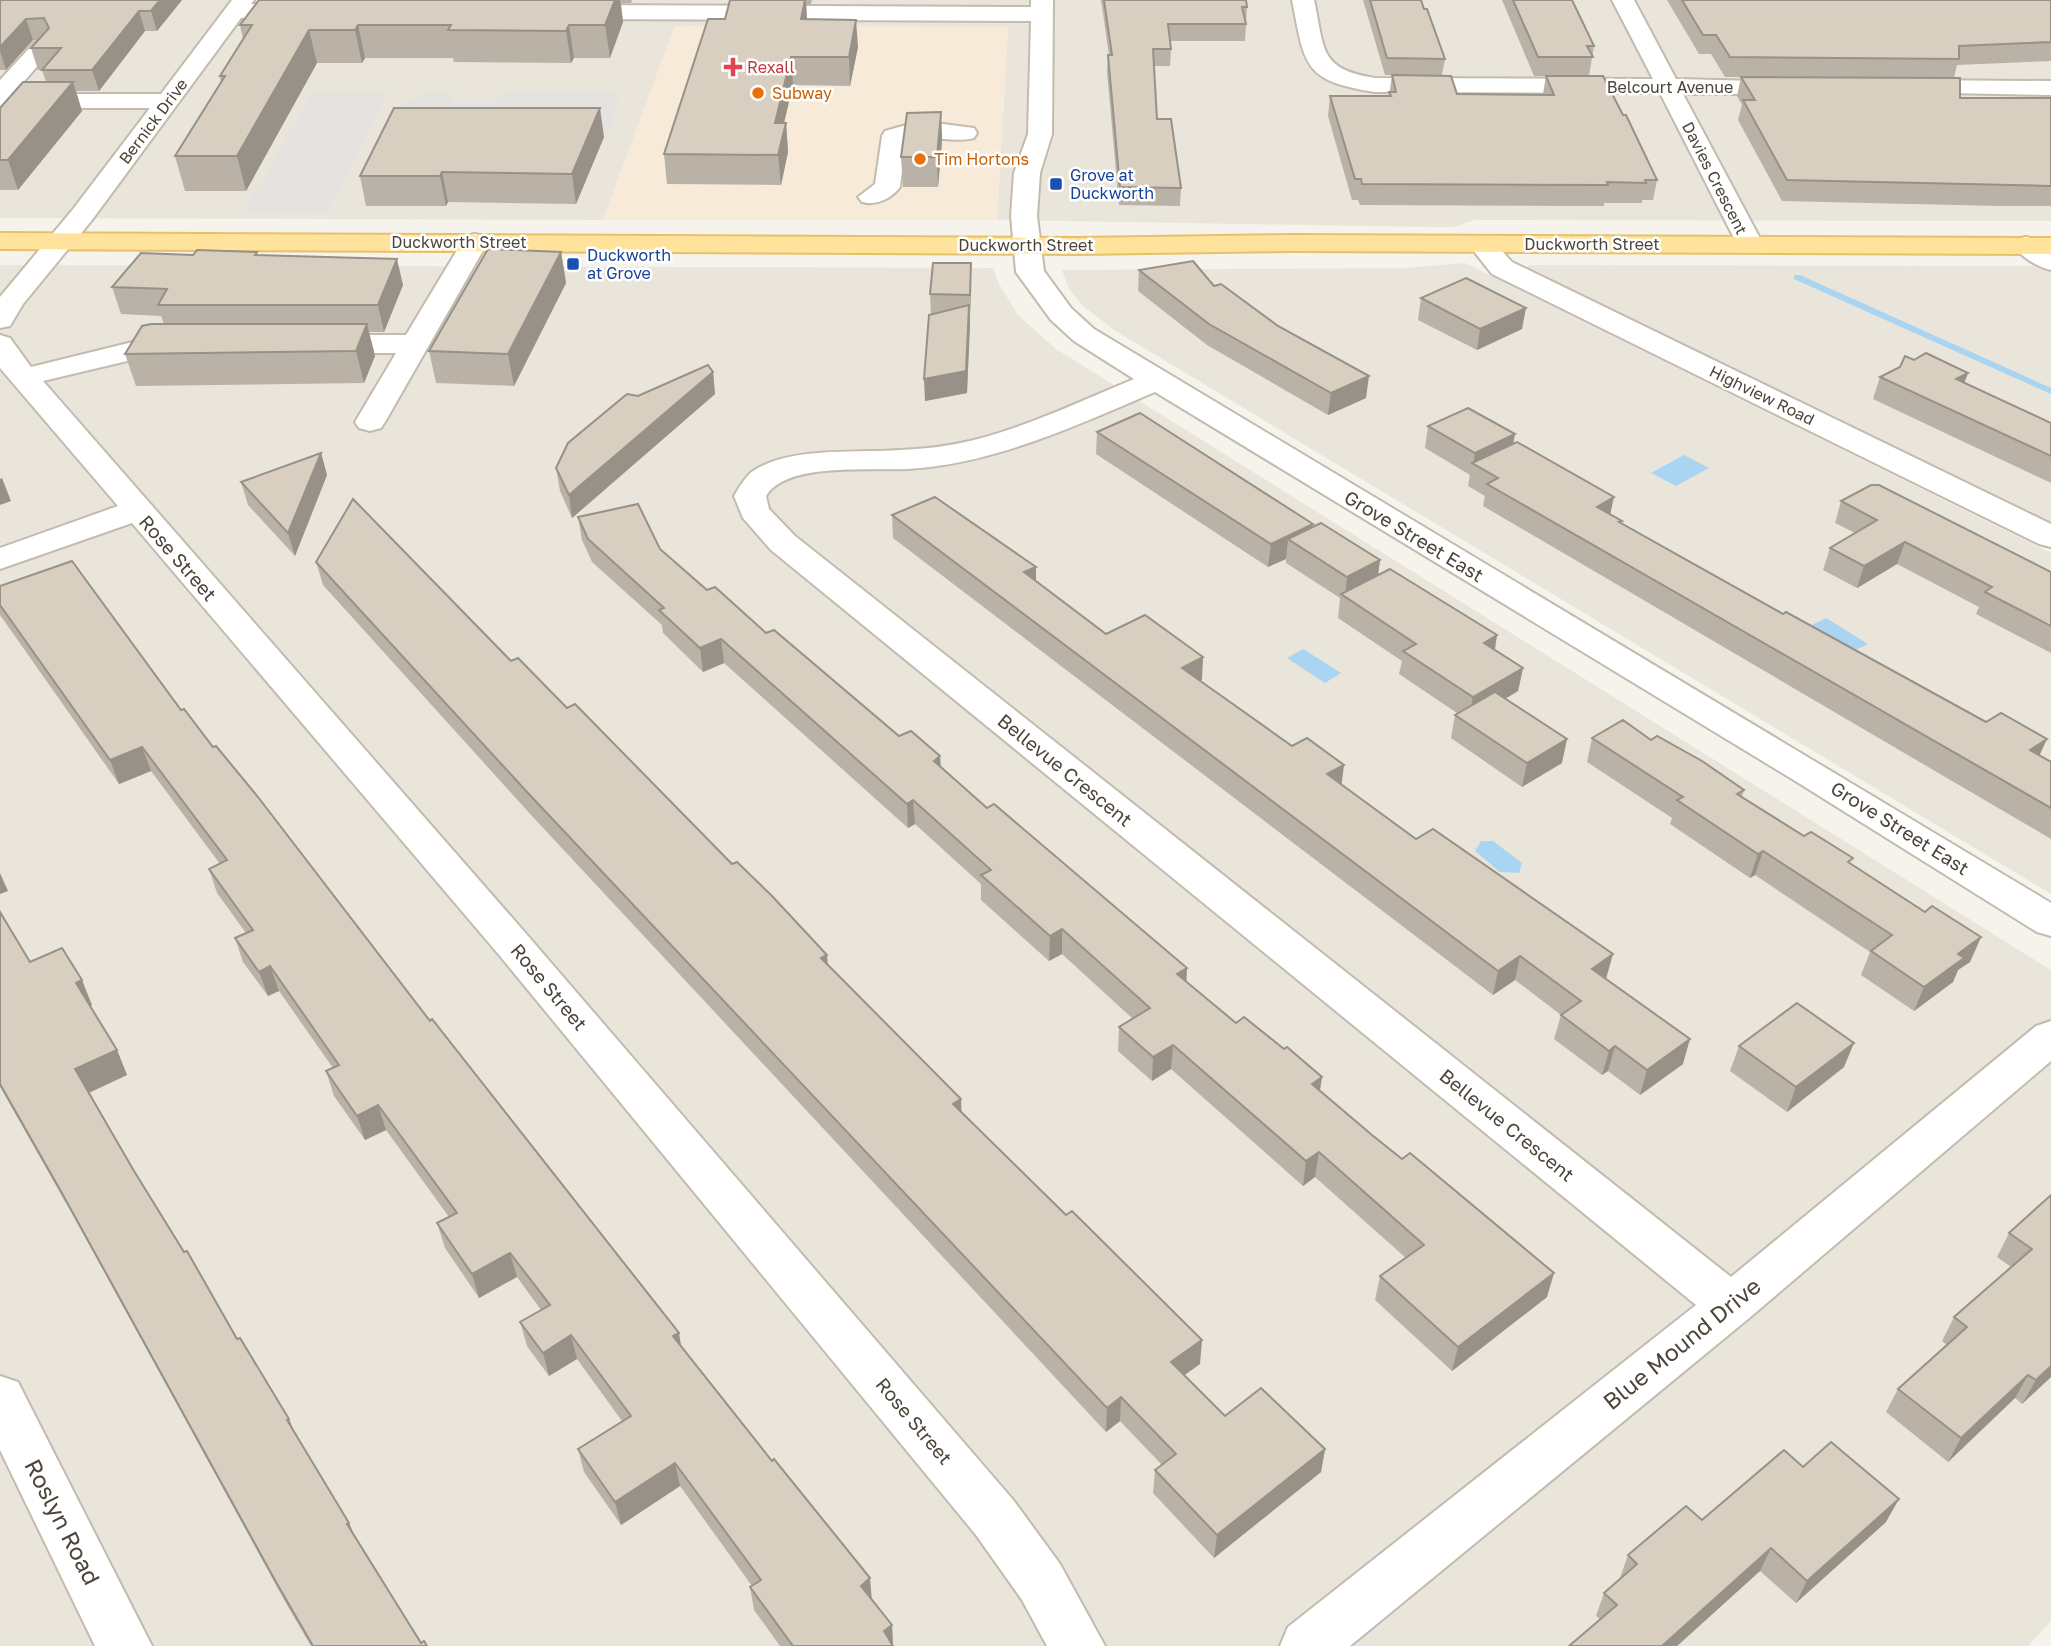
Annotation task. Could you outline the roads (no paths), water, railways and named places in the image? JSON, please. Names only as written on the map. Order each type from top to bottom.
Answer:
[{"type":"main road","name":"Duckworth Street","points":[[0,241],[1027,246],[2039,246]]},
{"type":"street","name":"Belcourt Avenue","points":[[1303,0],[1317,61],[1324,70],[1342,81],[1375,85],[1816,87]]},
{"type":"street","name":"Davies Crescent","points":[[1623,0],[1749,244]]},
{"type":"street","points":[[239,6],[329,12]]},
{"type":"street","name":"Bernick Drive","points":[[61,241],[239,6]]},
{"type":"street","points":[[552,12],[679,6],[1042,7]]},
{"type":"street","name":"Grove Street East","points":[[1042,7],[1040,135],[1027,173],[1024,216],[1030,272],[1061,314],[1101,347],[1810,773],[2051,922]]},
{"type":"street","points":[[0,93],[43,47]]},
{"type":"street","points":[[1885,87],[2051,88]]},
{"type":"street","points":[[0,101],[168,102]]},
{"type":"street","points":[[872,197],[887,187],[894,136],[920,128],[965,133]]},
{"type":"street","points":[[0,320],[11,301],[61,241]]},
{"type":"street","points":[[370,422],[475,242]]},
{"type":"street","name":"Highview Road","points":[[1481,244],[1502,268],[2051,537]]},
{"type":"street","points":[[2039,246],[2051,262]]},
{"type":"street","name":"Rose Street","points":[[0,344],[7,358],[23,377],[514,946],[995,1518],[1041,1582],[1077,1646]]},
{"type":"street","points":[[23,377],[160,344],[201,344]]},
{"type":"street","points":[[295,344],[416,344]]},
{"type":"street","name":"Bellevue Crescent","points":[[1157,380],[1031,434],[995,444],[917,459],[825,464],[772,472],[758,482],[750,496],[754,511],[783,543],[1731,1305]]},
{"type":"street","points":[[0,559],[137,510]]},
{"type":"street","name":"Blue Mound Drive","points":[[1308,1646],[1731,1305],[2051,1037]]},
{"type":"street","name":"Roslyn Road","points":[[0,1398],[124,1646]]},
{"type":"water","points":[[1684,455],[1709,468],[1676,486],[1651,473]]},
{"type":"water","points":[[1826,618],[1868,644],[1847,654],[1806,628]]},
{"type":"water","points":[[1303,649],[1341,673],[1325,683],[1287,658]]},
{"type":"water","points":[[1481,841],[1493,841],[1522,863],[1519,873],[1500,872],[1475,851]]},
{"type":"waterway","points":[[1797,277],[2051,391]]},
{"type":"place","name":"Rexall","points":[[733,67]]},
{"type":"place","name":"Subway","points":[[758,93]]},
{"type":"place","name":"Tim Hortons","points":[[920,159]]},
{"type":"place","name":"Grove at Duckworth","points":[[1056,184]]},
{"type":"place","name":"Duckworth at Grove","points":[[573,264]]}]
